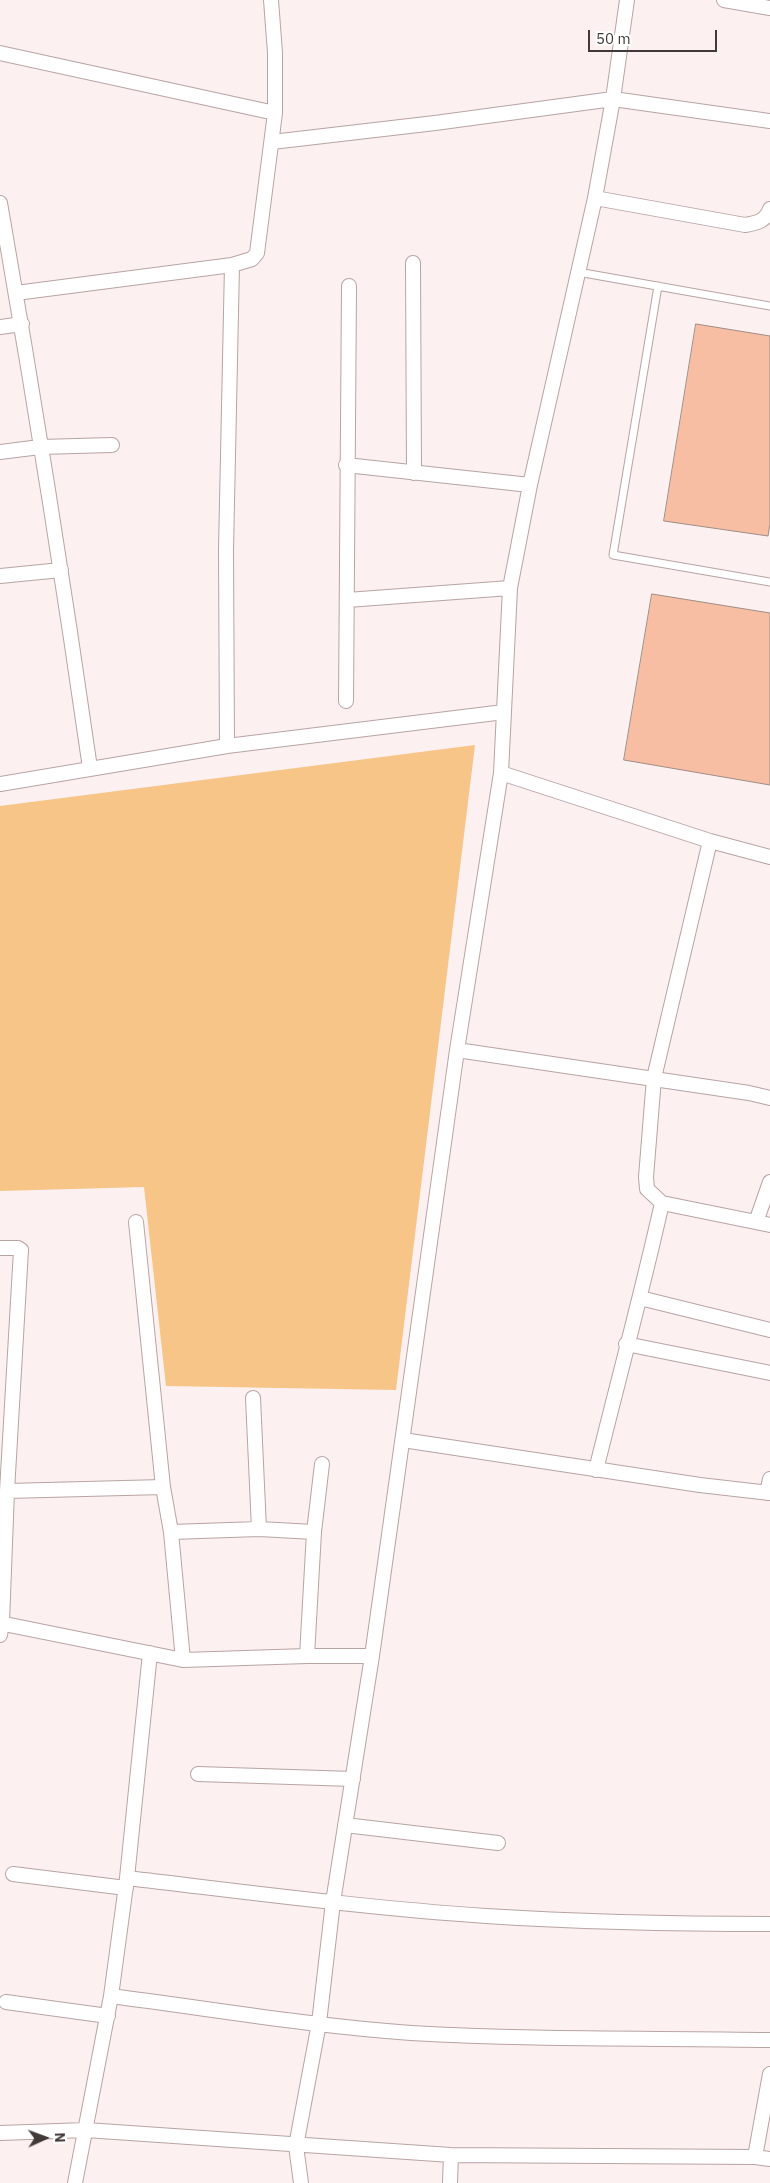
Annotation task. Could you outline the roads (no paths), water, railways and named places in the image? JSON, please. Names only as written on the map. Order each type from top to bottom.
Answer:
[{"type":"street","points":[[16,293],[232,265],[252,259],[257,253],[275,112],[275,53],[271,0]]},
{"type":"street","points":[[301,2183],[296,2146],[319,2023],[333,1902],[372,1656],[457,1050],[501,773],[510,588],[530,485],[595,198],[613,99],[627,0]]},
{"type":"street","points":[[724,0],[770,8]]},
{"type":"street","points":[[0,53],[275,112]]},
{"type":"street","points":[[272,142],[435,123],[613,99],[770,121]]},
{"type":"street","points":[[595,198],[746,224],[761,222],[770,209]]},
{"type":"street","points":[[0,203],[22,324],[90,768]]},
{"type":"street","points":[[413,263],[414,473]]},
{"type":"street","points":[[227,746],[226,550],[232,265]]},
{"type":"street","points":[[346,701],[346,465],[349,286]]},
{"type":"street","points":[[0,327],[22,324]]},
{"type":"street","points":[[0,452],[40,447],[112,445]]},
{"type":"street","points":[[346,465],[530,485]]},
{"type":"street","points":[[0,576],[61,570]]},
{"type":"street","points":[[347,600],[510,588]]},
{"type":"street","points":[[0,784],[227,746],[504,712]]},
{"type":"street","points":[[501,773],[710,841],[770,857]]},
{"type":"street","points":[[710,841],[654,1078],[646,1178],[647,1189],[662,1203],[770,1225]]},
{"type":"street","points":[[457,1050],[749,1092],[770,1098]]},
{"type":"street","points":[[756,1222],[770,1182]]},
{"type":"street","points":[[596,1470],[662,1203]]},
{"type":"street","points":[[136,1222],[163,1486],[172,1532],[183,1660]]},
{"type":"street","points":[[0,1248],[18,1248],[21,1250],[1,1627],[183,1660],[372,1656]]},
{"type":"street","points":[[640,1298],[770,1330]]},
{"type":"street","points":[[626,1344],[770,1373]]},
{"type":"street","points":[[253,1398],[259,1529]]},
{"type":"street","points":[[403,1440],[596,1470],[768,1493],[770,1479]]},
{"type":"street","points":[[307,1656],[314,1532],[322,1464]]},
{"type":"street","points":[[7,1491],[163,1486]]},
{"type":"street","points":[[172,1532],[259,1529],[314,1532]]},
{"type":"street","points":[[74,2183],[111,1996],[127,1883],[150,1653]]},
{"type":"street","points":[[198,1774],[353,1779]]},
{"type":"street","points":[[345,1825],[498,1843]]},
{"type":"street","points":[[12,1874],[487,1916],[702,1924],[770,1924]]},
{"type":"street","points":[[111,1996],[410,2033],[536,2037],[770,2040]]},
{"type":"street","points":[[6,2002],[108,2016]]},
{"type":"street","points":[[755,2157],[770,2074]]},
{"type":"street","points":[[0,2133],[86,2130],[296,2146],[451,2155],[755,2157],[770,2159]]},
{"type":"street","points":[[450,2183],[451,2155]]},
{"type":"lane","points":[[578,272],[770,306]]},
{"type":"lane","points":[[658,286],[613,555],[770,582]]}]
